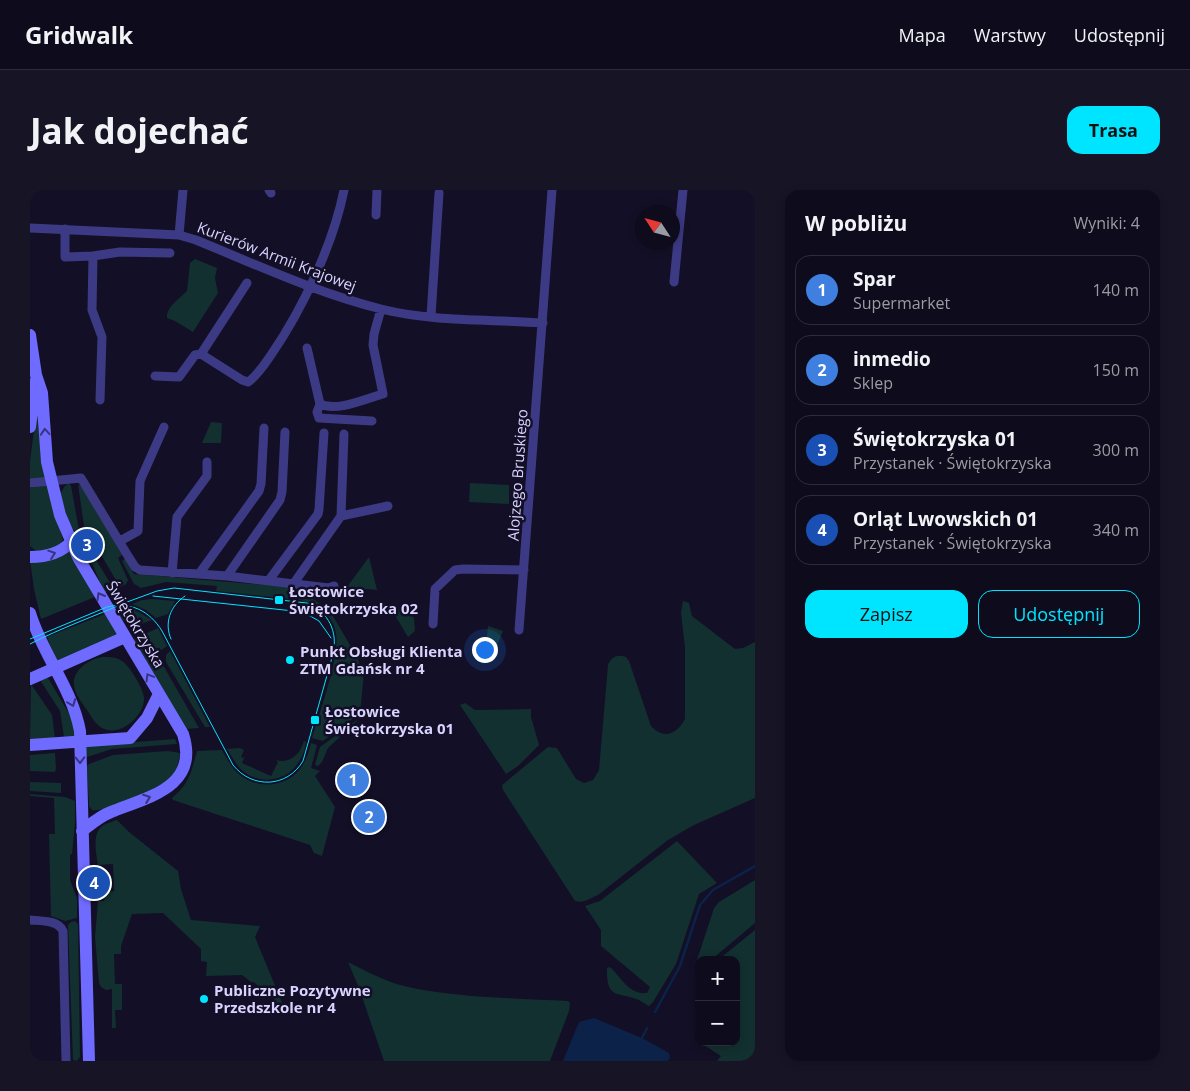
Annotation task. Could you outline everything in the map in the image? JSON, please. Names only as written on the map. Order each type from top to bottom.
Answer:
[{"type":"main road","name":"Świętokrzyska","points":[[30,335],[36,375],[42,393],[47,462],[60,515],[84,567],[183,734],[187,746],[180,774],[172,785],[157,795],[102,816],[82,832]]},
{"type":"main road","name":"Świętokrzyska","points":[[30,427],[36,375]]},
{"type":"main road","points":[[30,557],[52,555],[71,542]]},
{"type":"main road","points":[[30,613],[77,715],[80,741],[89,1061]]},
{"type":"main road","points":[[30,679],[125,637]]},
{"type":"main road","points":[[30,745],[130,738],[147,718],[159,694]]},
{"type":"main road","points":[[82,811],[102,816]]},
{"type":"street","name":"Kurierów Armii Krajowej","points":[[179,235],[182,190]]},
{"type":"street","points":[[154,376],[179,377],[195,355],[201,354],[242,380],[248,382],[254,377],[280,341],[310,286],[332,231],[344,190]]},
{"type":"street","points":[[376,215],[377,190]]},
{"type":"street","name":"Alojzego Bruskiego","points":[[519,630],[552,190]]},
{"type":"street","points":[[674,282],[683,190]]},
{"type":"street","points":[[431,316],[439,193]]},
{"type":"street","name":"Kurierów Armii Krajowej","points":[[30,228],[179,235],[196,240],[310,286],[381,309],[431,316],[543,323]]},
{"type":"street","points":[[65,229],[66,257],[120,252],[170,252]]},
{"type":"street","points":[[93,256],[92,310],[102,337],[100,400]]},
{"type":"street","points":[[201,354],[247,283]]},
{"type":"street","points":[[320,404],[338,406],[383,394],[373,345],[381,309]]},
{"type":"street","points":[[307,348],[320,404],[317,416],[320,419],[372,421]]},
{"type":"street","points":[[120,541],[138,531],[140,482],[164,427]]},
{"type":"street","points":[[199,574],[259,491],[264,428]]},
{"type":"street","points":[[227,576],[280,500],[285,432]]},
{"type":"street","points":[[269,580],[320,509],[324,433]]},
{"type":"street","points":[[294,583],[341,516],[344,434]]},
{"type":"street","points":[[172,573],[177,517],[207,476],[207,462]]},
{"type":"street","points":[[30,483],[81,478],[137,569],[269,580],[329,588],[334,586]]},
{"type":"street","points":[[341,516],[388,506]]},
{"type":"street","points":[[433,624],[435,589],[455,570],[463,568],[524,570]]},
{"type":"street","points":[[30,920],[56,924],[61,926],[63,931],[66,1061]]},
{"type":"green space","points":[[195,259],[217,268],[215,278],[218,293],[193,332],[167,318],[167,314],[171,306],[187,291],[190,263]]},
{"type":"green space","points":[[37,406],[46,477],[30,480],[30,461]]},
{"type":"green space","points":[[211,422],[222,423],[221,443],[202,443]]},
{"type":"green space","points":[[69,483],[79,530],[75,532],[68,521],[60,494]]},
{"type":"green space","points":[[470,483],[509,485],[509,504],[469,502]]},
{"type":"green space","points":[[78,484],[84,489],[122,555],[118,558],[128,580],[126,584],[120,587],[84,526]]},
{"type":"green space","points":[[47,485],[63,540],[54,548],[36,551],[30,546],[30,488]]},
{"type":"green space","points":[[69,551],[95,597],[41,619],[30,560]]},
{"type":"green space","points":[[92,553],[112,586],[110,591],[104,593],[89,555]]},
{"type":"green space","points":[[369,557],[377,590],[347,587]]},
{"type":"green space","points":[[125,559],[134,574],[336,591],[336,594],[291,594],[290,599],[216,591],[217,586],[166,582],[141,588],[134,584],[122,561]]},
{"type":"green space","points":[[297,598],[313,599],[329,609],[364,672],[360,714],[362,716],[359,714],[323,741],[312,738],[332,670],[336,644],[335,631],[332,621],[323,611],[317,606]]},
{"type":"green space","points":[[152,599],[175,601],[168,614],[156,618],[146,610],[132,604]]},
{"type":"green space","points":[[683,601],[689,603],[692,616],[735,649],[743,648],[755,642],[755,798],[694,825],[668,840],[598,895],[584,901],[575,901],[503,790],[502,785],[548,747],[557,748],[576,779],[584,783],[593,780],[599,770],[608,665],[615,657],[626,657],[629,661],[651,726],[665,734],[674,731],[682,724],[685,719],[685,648],[681,613]]},
{"type":"green space","points":[[122,607],[135,610],[152,620],[135,625],[127,623],[115,610]]},
{"type":"green space","points":[[386,607],[408,611],[414,618],[415,631],[408,637],[393,612],[384,609]]},
{"type":"green space","points":[[105,614],[117,634],[56,661],[47,637]]},
{"type":"green space","points":[[488,626],[503,631],[494,653],[485,652]]},
{"type":"green space","points":[[158,628],[167,646],[160,651],[159,658],[199,728],[186,729],[134,639]]},
{"type":"green space","points":[[170,651],[210,727],[205,727],[166,662],[166,655]]},
{"type":"green space","points":[[103,657],[116,658],[125,663],[132,672],[144,697],[142,708],[136,718],[127,726],[116,730],[105,729],[97,724],[75,690],[74,683],[77,672],[91,660]]},
{"type":"green space","points":[[48,678],[71,717],[76,736],[64,737],[60,711],[40,680]]},
{"type":"green space","points":[[31,684],[52,715],[55,738],[30,740]]},
{"type":"green space","points":[[465,703],[475,710],[531,709],[531,717],[539,745],[518,766],[506,774],[460,705]]},
{"type":"green space","points":[[357,720],[328,748],[322,762],[318,766],[315,765],[320,747]]},
{"type":"green space","points":[[175,739],[177,744],[112,749],[84,758],[85,746]]},
{"type":"green space","points":[[304,741],[306,742],[303,753],[295,767],[282,777],[266,780],[250,776],[243,771],[227,749],[240,748],[244,750],[241,757],[245,756],[242,763],[271,776],[278,762],[276,760],[286,761],[294,757]]},
{"type":"green space","points":[[311,743],[317,745],[311,768],[320,771],[315,776],[335,807],[322,856],[314,853],[310,845],[173,800],[172,798],[186,782],[197,751],[222,750],[232,767],[247,780],[255,783],[272,784],[287,780],[300,769]]},
{"type":"green space","points":[[168,751],[180,753],[175,771],[167,781],[109,808],[92,810],[89,806],[87,766],[89,764],[113,755]]},
{"type":"green space","points":[[55,753],[55,772],[30,771],[30,755]]},
{"type":"green space","points":[[30,782],[61,783],[61,793],[30,791]]},
{"type":"green space","points":[[30,794],[65,797],[75,801],[75,823],[72,854],[70,855],[70,880],[77,898],[77,918],[65,921],[51,916],[49,834],[55,834],[54,798],[30,796]]},
{"type":"green space","points":[[117,820],[129,832],[178,871],[181,889],[191,920],[260,926],[255,937],[283,1005],[274,1002],[274,995],[242,975],[206,976],[207,962],[201,961],[201,949],[163,913],[132,914],[121,946],[121,954],[114,954],[115,984],[122,984],[122,1010],[115,1010],[116,1028],[112,1028],[112,989],[106,990],[99,983],[95,937],[98,901],[104,901],[105,895],[108,892],[114,891],[113,864],[98,865],[96,839],[99,830],[104,825]]},
{"type":"green space","points":[[677,841],[717,883],[699,894],[676,964],[649,1006],[632,997],[615,993],[611,990],[607,978],[607,968],[610,967],[635,991],[647,993],[650,987],[601,946],[601,930],[585,906],[600,901]]},
{"type":"green space","points":[[755,880],[755,923],[716,956],[698,956],[714,908],[719,902]]},
{"type":"green space","points":[[75,921],[78,924],[80,1057],[77,1061],[73,1060],[68,925]]},
{"type":"green space","points":[[755,930],[755,1061],[717,1061],[721,1056],[706,1046],[740,1046],[740,956],[723,956]]},
{"type":"green space","points":[[348,962],[382,979],[404,986],[465,995],[568,1001],[570,1003],[569,1011],[550,1061],[384,1061]]},
{"type":"water","points":[[594,1018],[642,1038],[669,1053],[670,1058],[668,1061],[563,1061],[579,1022]]},
{"type":"waterway","points":[[655,1012],[680,966],[700,905],[713,890],[755,866]]},
{"type":"waterway","points":[[642,1038],[647,1028]]},
{"type":"tram line","points":[[30,639],[107,607],[115,605],[124,605],[139,609],[152,618],[162,631],[233,765],[250,778],[269,782],[288,776],[303,761],[334,646],[333,631],[326,617],[315,607],[307,603],[174,588],[157,591],[127,602],[115,607],[66,627],[30,644]]},
{"type":"tram line","points":[[153,596],[303,612],[319,621],[331,638]]},
{"type":"tram line","points":[[171,639],[168,621],[172,610],[185,596]]},
{"type":"place","name":"Świętokrzyska 01","points":[[87,545]]},
{"type":"place","name":"Łostowice Świętokrzyska 02","points":[[279,600]]},
{"type":"place","name":"Punkt Obsługi Klienta ZTM Gdańsk nr 4","points":[[290,660]]},
{"type":"place","name":"Łostowice Świętokrzyska 01","points":[[315,720]]},
{"type":"place","name":"Spar","points":[[353,780]]},
{"type":"place","name":"inmedio","points":[[369,817]]},
{"type":"place","name":"Orląt Lwowskich 01","points":[[94,883]]},
{"type":"place","name":"Publiczne Pozytywne Przedszkole nr 4","points":[[204,999]]}]
